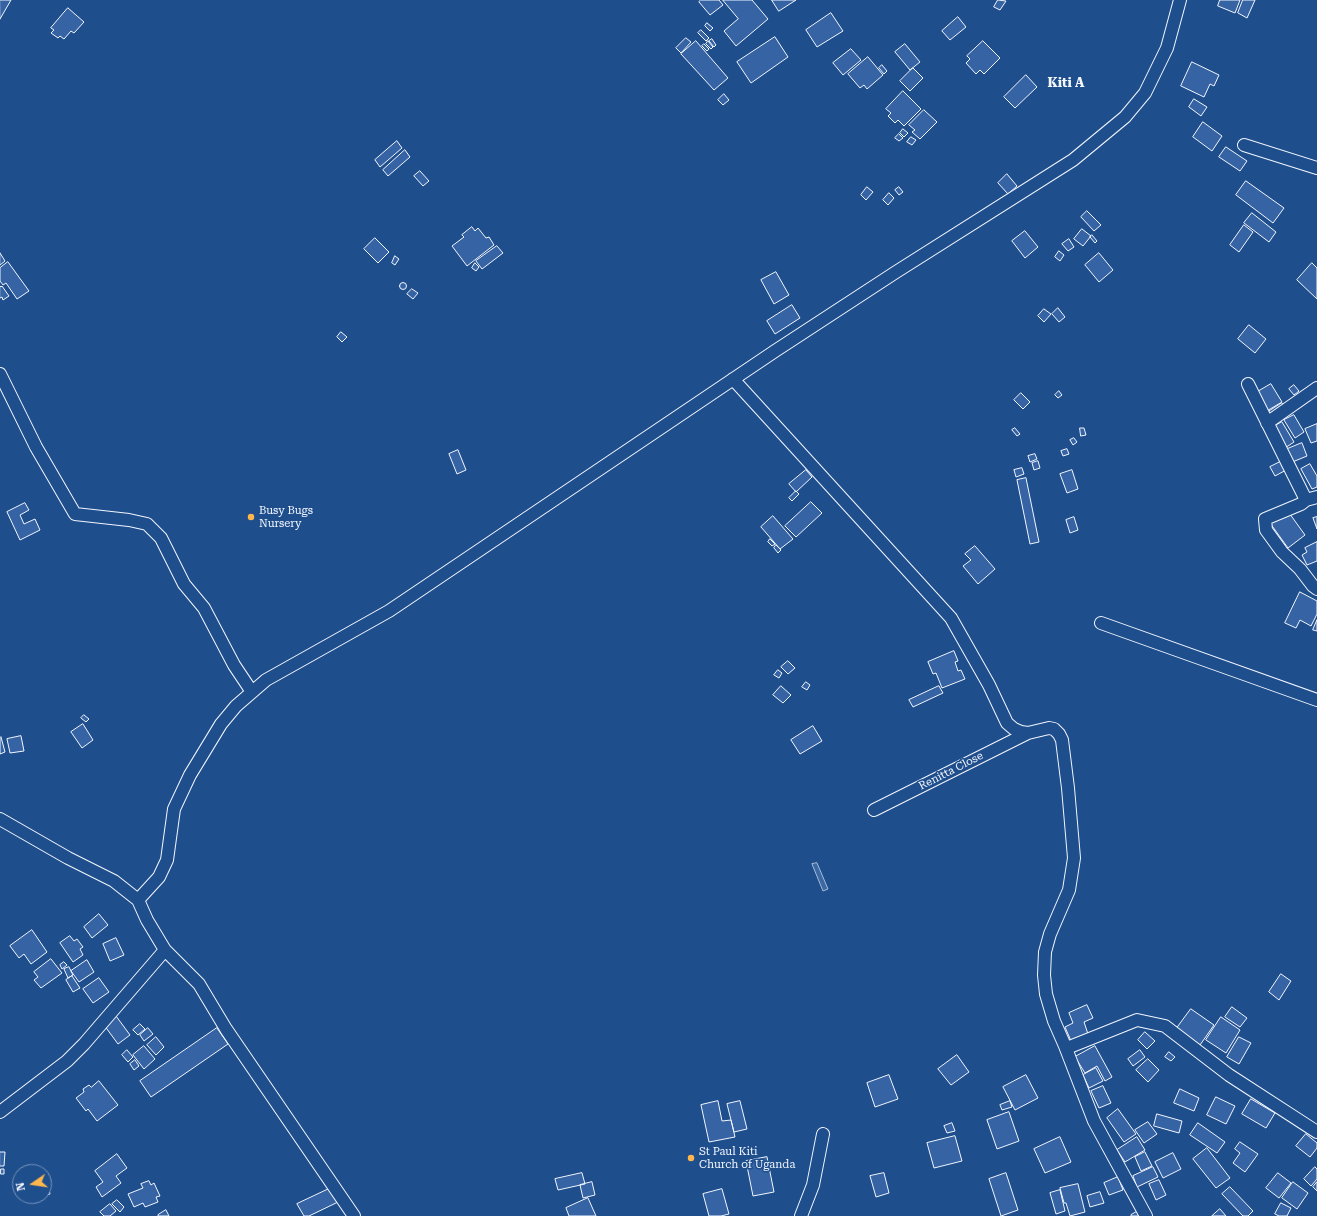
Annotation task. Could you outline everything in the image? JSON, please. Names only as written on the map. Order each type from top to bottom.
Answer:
[{"type":"street","points":[[138,900],[159,877],[167,860],[174,809],[190,775],[221,724],[236,706],[252,692],[266,680],[389,611],[733,379],[896,272],[1073,160],[1125,117],[1145,93],[1167,48],[1180,0]]},
{"type":"street","points":[[1244,146],[1317,168]]},
{"type":"street","points":[[0,374],[36,447],[75,514],[129,520],[147,524],[161,538],[184,584],[204,608],[234,666],[252,692]]},
{"type":"street","points":[[733,379],[951,618],[990,685],[1007,723],[1014,729],[1021,732],[1049,728],[1054,729],[1062,740],[1074,858],[1068,890],[1050,934],[1045,952],[1044,975],[1046,994],[1050,1008],[1094,1121],[1146,1216]]},
{"type":"street","points":[[1248,384],[1268,423],[1312,498],[1265,519],[1266,530],[1282,552],[1300,569],[1317,589]]},
{"type":"street","points":[[1268,423],[1317,388]]},
{"type":"street","points":[[1101,622],[1317,700]]},
{"type":"street","name":"Renitta Close","points":[[874,810],[1028,732]]},
{"type":"street","points":[[0,819],[68,858],[114,881],[138,900],[147,920],[165,950],[199,984],[226,1029],[354,1216]]},
{"type":"street","points":[[0,1112],[68,1061],[165,950]]},
{"type":"street","points":[[1065,1046],[1068,1048],[1137,1020],[1165,1026],[1229,1075],[1317,1132]]},
{"type":"street","points":[[801,1216],[813,1185],[822,1134]]},
{"type":"water","points":[[817,863],[828,889],[823,891],[812,864]]},
{"type":"building","points":[[0,0],[11,0],[0,19]]},
{"type":"building","points":[[701,0],[719,0],[723,5],[710,15],[699,2]]},
{"type":"building","points":[[723,0],[752,0],[768,19],[736,46],[724,31],[738,19]]},
{"type":"building","points":[[772,0],[796,0],[779,11]]},
{"type":"building","points":[[998,0],[1006,1],[1000,10],[994,7]]},
{"type":"building","points":[[1220,0],[1240,0],[1235,13],[1218,6]]},
{"type":"building","points":[[1243,0],[1255,0],[1247,18],[1238,13]]},
{"type":"building","points":[[68,8],[84,22],[74,33],[71,31],[64,39],[60,36],[58,38],[51,33],[54,30],[51,28]]},
{"type":"building","points":[[831,13],[843,31],[817,47],[806,30]]},
{"type":"building","points":[[958,17],[966,27],[950,40],[942,31]]},
{"type":"building","points":[[707,23],[713,28],[710,31],[705,26]]},
{"type":"building","points":[[701,30],[709,38],[706,41],[698,33]]},
{"type":"building","points":[[775,37],[788,57],[751,83],[737,62]]},
{"type":"building","points":[[686,38],[691,42],[681,53],[676,48]]},
{"type":"building","points":[[712,39],[716,45],[714,47],[709,41]]},
{"type":"building","points":[[696,41],[728,78],[714,90],[681,54]]},
{"type":"building","points":[[708,41],[713,47],[711,49],[706,44]]},
{"type":"building","points":[[983,41],[1000,58],[984,74],[980,70],[976,74],[966,63],[970,59],[967,56]]},
{"type":"building","points":[[704,44],[709,49],[707,51],[702,46]]},
{"type":"building","points":[[905,44],[920,62],[910,70],[895,52]]},
{"type":"building","points":[[851,49],[861,60],[843,75],[833,63]]},
{"type":"building","points":[[868,57],[883,75],[867,89],[864,85],[860,88],[848,74]]},
{"type":"building","points":[[1192,62],[1219,75],[1214,86],[1210,84],[1204,97],[1181,86]]},
{"type":"building","points":[[882,65],[887,71],[884,74],[879,68]]},
{"type":"building","points":[[913,68],[923,78],[910,91],[900,81]]},
{"type":"building","points":[[1026,75],[1037,87],[1015,108],[1004,97]]},
{"type":"building","points":[[903,91],[921,109],[904,126],[898,120],[895,123],[888,116],[891,113],[886,109]]},
{"type":"building","points":[[724,94],[729,100],[723,105],[718,100]]},
{"type":"building","points":[[1194,99],[1207,107],[1201,116],[1189,107]]},
{"type":"building","points":[[924,110],[937,122],[920,139],[912,132],[915,130],[909,125]]},
{"type":"building","points":[[1203,122],[1222,136],[1212,151],[1193,137]]},
{"type":"building","points":[[903,129],[908,133],[904,137],[900,133]]},
{"type":"building","points":[[899,134],[903,138],[899,141],[895,138]]},
{"type":"building","points":[[911,137],[916,140],[912,145],[907,142]]},
{"type":"building","points":[[397,141],[402,148],[380,167],[375,160]]},
{"type":"building","points":[[1226,147],[1247,161],[1240,171],[1219,157]]},
{"type":"building","points":[[405,150],[410,157],[388,176],[383,170]]},
{"type":"building","points":[[420,171],[429,181],[423,186],[414,176]]},
{"type":"building","points":[[1007,174],[1017,186],[1008,194],[998,183]]},
{"type":"building","points":[[1246,181],[1284,208],[1273,223],[1236,195]]},
{"type":"building","points":[[867,187],[873,192],[866,200],[861,195]]},
{"type":"building","points":[[899,187],[903,192],[899,195],[895,190]]},
{"type":"building","points":[[889,193],[894,198],[888,205],[883,200]]},
{"type":"building","points":[[1087,211],[1101,225],[1094,231],[1081,217]]},
{"type":"building","points":[[1252,213],[1276,232],[1269,242],[1244,223]]},
{"type":"building","points":[[1244,225],[1253,232],[1239,252],[1230,245]]},
{"type":"building","points":[[472,227],[475,231],[478,228],[486,238],[489,237],[494,245],[467,266],[452,246],[464,237],[462,235]]},
{"type":"building","points":[[1082,229],[1091,236],[1083,246],[1074,239]]},
{"type":"building","points":[[1025,231],[1038,247],[1025,258],[1012,241]]},
{"type":"building","points":[[1092,235],[1097,241],[1095,243],[1090,237]]},
{"type":"building","points":[[375,238],[389,252],[378,263],[364,249]]},
{"type":"building","points":[[1069,239],[1074,247],[1068,251],[1062,244]]},
{"type":"building","points":[[497,246],[503,253],[482,269],[476,261]]},
{"type":"building","points":[[1059,251],[1064,255],[1060,261],[1055,257]]},
{"type":"building","points":[[0,253],[5,261],[0,265]]},
{"type":"building","points":[[1099,253],[1113,270],[1099,282],[1085,265]]},
{"type":"building","points":[[395,256],[399,259],[395,265],[392,263]]},
{"type":"building","points":[[8,262],[29,291],[17,299],[6,283],[3,285],[0,281],[0,268]]},
{"type":"building","points":[[475,263],[479,267],[476,271],[472,268]]},
{"type":"building","points":[[1312,263],[1317,268],[1317,299],[1297,280]]},
{"type":"building","points":[[776,272],[789,295],[774,304],[761,280]]},
{"type":"building","points":[[403,283],[406,286],[403,289],[400,286]]},
{"type":"building","points":[[0,286],[2,286],[9,296],[3,300],[2,297],[0,298]]},
{"type":"building","points":[[412,289],[418,293],[413,299],[407,294]]},
{"type":"building","points":[[792,305],[800,318],[775,334],[767,321]]},
{"type":"building","points":[[1058,308],[1065,317],[1059,322],[1052,314]]},
{"type":"building","points":[[1044,309],[1051,314],[1044,322],[1038,316]]},
{"type":"building","points":[[1249,325],[1266,339],[1255,353],[1238,339]]},
{"type":"building","points":[[341,332],[347,337],[342,342],[337,337]]},
{"type":"building","points":[[1271,384],[1282,402],[1265,412],[1254,394]]},
{"type":"building","points":[[1294,385],[1299,391],[1294,395],[1289,389]]},
{"type":"building","points":[[1059,391],[1062,395],[1058,398],[1055,395]]},
{"type":"building","points":[[1021,393],[1030,402],[1023,409],[1014,400]]},
{"type":"building","points":[[1282,403],[1287,410],[1270,421],[1265,414]]},
{"type":"building","points":[[1294,415],[1304,432],[1295,438],[1284,420]]},
{"type":"building","points":[[1282,422],[1294,442],[1285,448],[1273,427]]},
{"type":"building","points":[[1317,424],[1317,441],[1311,443],[1305,429]]},
{"type":"building","points":[[1015,428],[1020,434],[1017,436],[1012,430]]},
{"type":"building","points":[[1080,428],[1084,428],[1086,435],[1081,436]]},
{"type":"building","points":[[1074,438],[1077,442],[1073,445],[1070,440]]},
{"type":"building","points":[[1302,443],[1307,456],[1290,463],[1285,450]]},
{"type":"building","points":[[1067,449],[1069,454],[1063,456],[1061,451]]},
{"type":"building","points":[[458,450],[466,470],[457,474],[449,454]]},
{"type":"building","points":[[1035,454],[1037,459],[1030,462],[1028,456]]},
{"type":"building","points":[[1284,460],[1288,469],[1275,476],[1270,467]]},
{"type":"building","points":[[1038,461],[1040,468],[1034,470],[1032,463]]},
{"type":"building","points":[[1310,464],[1317,476],[1317,487],[1312,489],[1301,469]]},
{"type":"building","points":[[1022,468],[1024,474],[1016,477],[1014,470]]},
{"type":"building","points":[[806,470],[812,477],[796,492],[789,484]]},
{"type":"building","points":[[1072,470],[1078,489],[1067,493],[1060,474]]},
{"type":"building","points":[[1026,478],[1039,542],[1030,544],[1017,480]]},
{"type":"building","points":[[796,491],[799,494],[792,501],[789,498]]},
{"type":"building","points":[[811,502],[822,513],[796,537],[785,526]]},
{"type":"building","points":[[25,503],[29,510],[20,515],[24,524],[35,519],[40,530],[20,540],[7,512]]},
{"type":"building","points":[[1287,510],[1305,535],[1288,548],[1270,523]]},
{"type":"building","points":[[773,516],[793,539],[780,549],[761,527]]},
{"type":"building","points":[[1074,517],[1078,530],[1070,533],[1066,520]]},
{"type":"building","points":[[1317,517],[1317,529],[1313,518]]},
{"type":"building","points":[[770,539],[775,544],[772,546],[768,542]]},
{"type":"building","points":[[1317,542],[1317,561],[1307,565],[1302,555],[1307,552],[1305,548]]},
{"type":"building","points":[[776,545],[781,550],[778,553],[774,548]]},
{"type":"building","points":[[975,546],[995,569],[978,584],[963,566],[971,560],[965,554]]},
{"type":"building","points":[[1300,592],[1317,601],[1317,614],[1311,626],[1300,620],[1296,628],[1285,623]]},
{"type":"building","points":[[1317,620],[1317,631],[1313,630]]},
{"type":"building","points":[[954,651],[958,661],[955,662],[958,671],[961,670],[965,679],[942,688],[936,673],[933,674],[928,662]]},
{"type":"building","points":[[788,661],[795,668],[788,674],[781,667]]},
{"type":"building","points":[[778,670],[782,673],[779,678],[774,675]]},
{"type":"building","points":[[806,682],[810,685],[807,690],[802,687]]},
{"type":"building","points":[[781,686],[791,695],[783,703],[773,695]]},
{"type":"building","points":[[939,686],[943,693],[913,707],[909,700]]},
{"type":"building","points":[[84,715],[89,719],[86,722],[81,718]]},
{"type":"building","points":[[83,724],[93,740],[82,748],[71,732]]},
{"type":"building","points":[[813,726],[822,741],[800,754],[791,740]]},
{"type":"building","points":[[21,736],[24,751],[10,753],[7,739]]},
{"type":"building","points":[[1,737],[5,752],[0,754],[0,738]]},
{"type":"building","points":[[99,914],[108,925],[92,938],[84,927]]},
{"type":"building","points":[[32,930],[47,952],[31,964],[24,954],[19,958],[10,946]]},
{"type":"building","points":[[70,936],[74,941],[77,939],[83,947],[80,949],[83,955],[73,962],[60,943]]},
{"type":"building","points":[[116,938],[124,955],[110,961],[103,944]]},
{"type":"building","points":[[51,959],[62,973],[41,988],[34,980],[38,977],[34,972]]},
{"type":"building","points":[[87,960],[94,972],[79,982],[71,971]]},
{"type":"building","points":[[64,962],[67,965],[62,969],[60,965]]},
{"type":"building","points":[[69,967],[73,975],[68,978],[64,969]]},
{"type":"building","points":[[1281,974],[1291,981],[1279,1000],[1269,992]]},
{"type":"building","points":[[72,976],[80,988],[73,992],[66,980]]},
{"type":"building","points":[[99,978],[109,992],[93,1003],[83,989]]},
{"type":"building","points":[[1087,1005],[1093,1018],[1084,1022],[1088,1034],[1071,1041],[1065,1027],[1073,1023],[1069,1013]]},
{"type":"building","points":[[1232,1007],[1247,1018],[1240,1027],[1225,1017]]},
{"type":"building","points":[[1191,1009],[1214,1025],[1200,1045],[1177,1028]]},
{"type":"building","points":[[116,1016],[130,1035],[118,1044],[104,1025]]},
{"type":"building","points":[[1221,1017],[1240,1030],[1226,1053],[1206,1040]]},
{"type":"building","points":[[140,1024],[145,1029],[138,1035],[133,1030]]},
{"type":"building","points":[[148,1028],[153,1034],[144,1041],[140,1035]]},
{"type":"building","points":[[217,1028],[228,1044],[151,1097],[140,1081]]},
{"type":"building","points":[[1145,1032],[1155,1041],[1147,1049],[1138,1040]]},
{"type":"building","points":[[156,1037],[164,1047],[156,1055],[147,1045]]},
{"type":"building","points":[[1239,1037],[1251,1043],[1239,1064],[1227,1057]]},
{"type":"building","points":[[144,1046],[155,1059],[144,1069],[133,1055]]},
{"type":"building","points":[[1095,1046],[1112,1077],[1105,1081],[1097,1066],[1085,1073],[1075,1057]]},
{"type":"building","points":[[127,1050],[133,1057],[128,1062],[122,1055]]},
{"type":"building","points":[[1140,1050],[1145,1057],[1133,1066],[1128,1059]]},
{"type":"building","points":[[1169,1052],[1175,1057],[1171,1061],[1165,1057]]},
{"type":"building","points":[[957,1055],[969,1072],[951,1085],[938,1069]]},
{"type":"building","points":[[1148,1059],[1159,1070],[1148,1082],[1136,1070]]},
{"type":"building","points":[[135,1060],[139,1066],[134,1070],[130,1064]]},
{"type":"building","points":[[1096,1068],[1103,1081],[1089,1088],[1083,1075]]},
{"type":"building","points":[[889,1075],[898,1099],[875,1107],[867,1083]]},
{"type":"building","points":[[1026,1075],[1038,1098],[1015,1110],[1003,1087]]},
{"type":"building","points":[[99,1081],[118,1105],[97,1121],[88,1109],[86,1111],[76,1098],[84,1092],[83,1089],[89,1085],[91,1087]]},
{"type":"building","points":[[1103,1086],[1111,1103],[1099,1108],[1091,1091]]},
{"type":"building","points":[[1180,1089],[1199,1098],[1194,1111],[1174,1103]]},
{"type":"building","points":[[1216,1097],[1235,1106],[1226,1124],[1207,1115]]},
{"type":"building","points":[[1251,1099],[1275,1113],[1266,1128],[1242,1114]]},
{"type":"building","points":[[718,1101],[722,1121],[731,1120],[735,1137],[709,1142],[701,1105]]},
{"type":"building","points":[[740,1101],[747,1129],[734,1132],[727,1104]]},
{"type":"building","points":[[1010,1101],[1012,1107],[1002,1110],[1000,1105]]},
{"type":"building","points":[[1118,1109],[1136,1134],[1124,1142],[1107,1118]]},
{"type":"building","points":[[1009,1112],[1019,1141],[997,1149],[987,1120]]},
{"type":"building","points":[[1157,1114],[1182,1121],[1179,1133],[1154,1126]]},
{"type":"building","points":[[1148,1122],[1157,1134],[1144,1143],[1135,1130]]},
{"type":"building","points":[[952,1123],[955,1131],[947,1133],[944,1126]]},
{"type":"building","points":[[1198,1123],[1225,1142],[1217,1153],[1190,1135]]},
{"type":"building","points":[[1306,1134],[1317,1143],[1317,1148],[1310,1157],[1296,1146]]},
{"type":"building","points":[[955,1136],[962,1161],[934,1168],[927,1143]]},
{"type":"building","points":[[1060,1137],[1071,1162],[1045,1173],[1034,1149]]},
{"type":"building","points":[[1137,1137],[1145,1150],[1125,1162],[1117,1150]]},
{"type":"building","points":[[1240,1142],[1258,1154],[1245,1172],[1233,1163],[1240,1153],[1235,1149]]},
{"type":"building","points":[[1207,1148],[1230,1178],[1216,1188],[1193,1159]]},
{"type":"building","points":[[0,1152],[5,1152],[4,1166],[0,1166]]},
{"type":"building","points":[[1145,1152],[1152,1166],[1141,1171],[1135,1157]]},
{"type":"building","points":[[1173,1153],[1181,1169],[1163,1178],[1155,1162]]},
{"type":"building","points":[[117,1154],[127,1168],[116,1176],[121,1183],[102,1197],[96,1187],[103,1182],[95,1171]]},
{"type":"building","points":[[767,1157],[774,1192],[753,1196],[746,1161]]},
{"type":"building","points":[[1153,1167],[1158,1177],[1137,1187],[1133,1176]]},
{"type":"building","points":[[1315,1167],[1317,1169],[1317,1179],[1311,1186],[1304,1179]]},
{"type":"building","points":[[1,1169],[4,1169],[4,1174],[1,1174]]},
{"type":"building","points":[[582,1173],[585,1184],[558,1190],[555,1179]]},
{"type":"building","points":[[884,1173],[889,1193],[876,1197],[870,1176]]},
{"type":"building","points":[[1006,1173],[1018,1210],[1001,1216],[989,1179]]},
{"type":"building","points":[[1278,1173],[1291,1183],[1279,1198],[1266,1188]]},
{"type":"building","points":[[1118,1177],[1123,1190],[1109,1195],[1104,1183]]},
{"type":"building","points":[[1159,1180],[1166,1195],[1156,1200],[1149,1184]]},
{"type":"building","points":[[149,1181],[151,1185],[154,1183],[160,1196],[156,1197],[158,1202],[145,1207],[143,1203],[134,1207],[128,1194],[143,1188],[141,1184]]},
{"type":"building","points":[[592,1182],[595,1195],[583,1198],[580,1185]]},
{"type":"building","points":[[1293,1182],[1308,1193],[1297,1209],[1282,1198]]},
{"type":"building","points":[[1317,1182],[1317,1191],[1313,1187]]},
{"type":"building","points":[[1078,1184],[1085,1212],[1070,1216],[1066,1203],[1064,1203],[1060,1188]]},
{"type":"building","points":[[1230,1187],[1253,1211],[1248,1216],[1243,1216],[1222,1194]]},
{"type":"building","points":[[331,1188],[338,1202],[309,1216],[304,1216],[297,1204]]},
{"type":"building","points":[[722,1189],[729,1214],[709,1216],[703,1194]]},
{"type":"building","points":[[1060,1190],[1065,1211],[1056,1214],[1050,1193]]},
{"type":"building","points":[[1100,1192],[1104,1203],[1090,1207],[1087,1196]]},
{"type":"building","points":[[588,1198],[596,1216],[569,1216],[566,1208]]},
{"type":"building","points":[[117,1200],[124,1207],[120,1212],[112,1204]]},
{"type":"building","points":[[1281,1203],[1291,1208],[1287,1216],[1279,1216],[1275,1214]]},
{"type":"building","points":[[110,1204],[116,1211],[110,1216],[104,1216],[100,1212]]},
{"type":"building","points":[[1220,1209],[1226,1216],[1212,1216]]},
{"type":"building","points":[[166,1210],[169,1216],[158,1216],[158,1215]]},
{"type":"building","points":[[1140,1210],[1144,1216],[1131,1216],[1131,1215]]},
{"type":"place","name":"Busy Bugs Nursery","points":[[251,517]]},
{"type":"place","name":"St Paul Kiti Church of Uganda","points":[[691,1158]]},
{"type":"district","name":"Kiti A","points":[[1066,83]]}]
